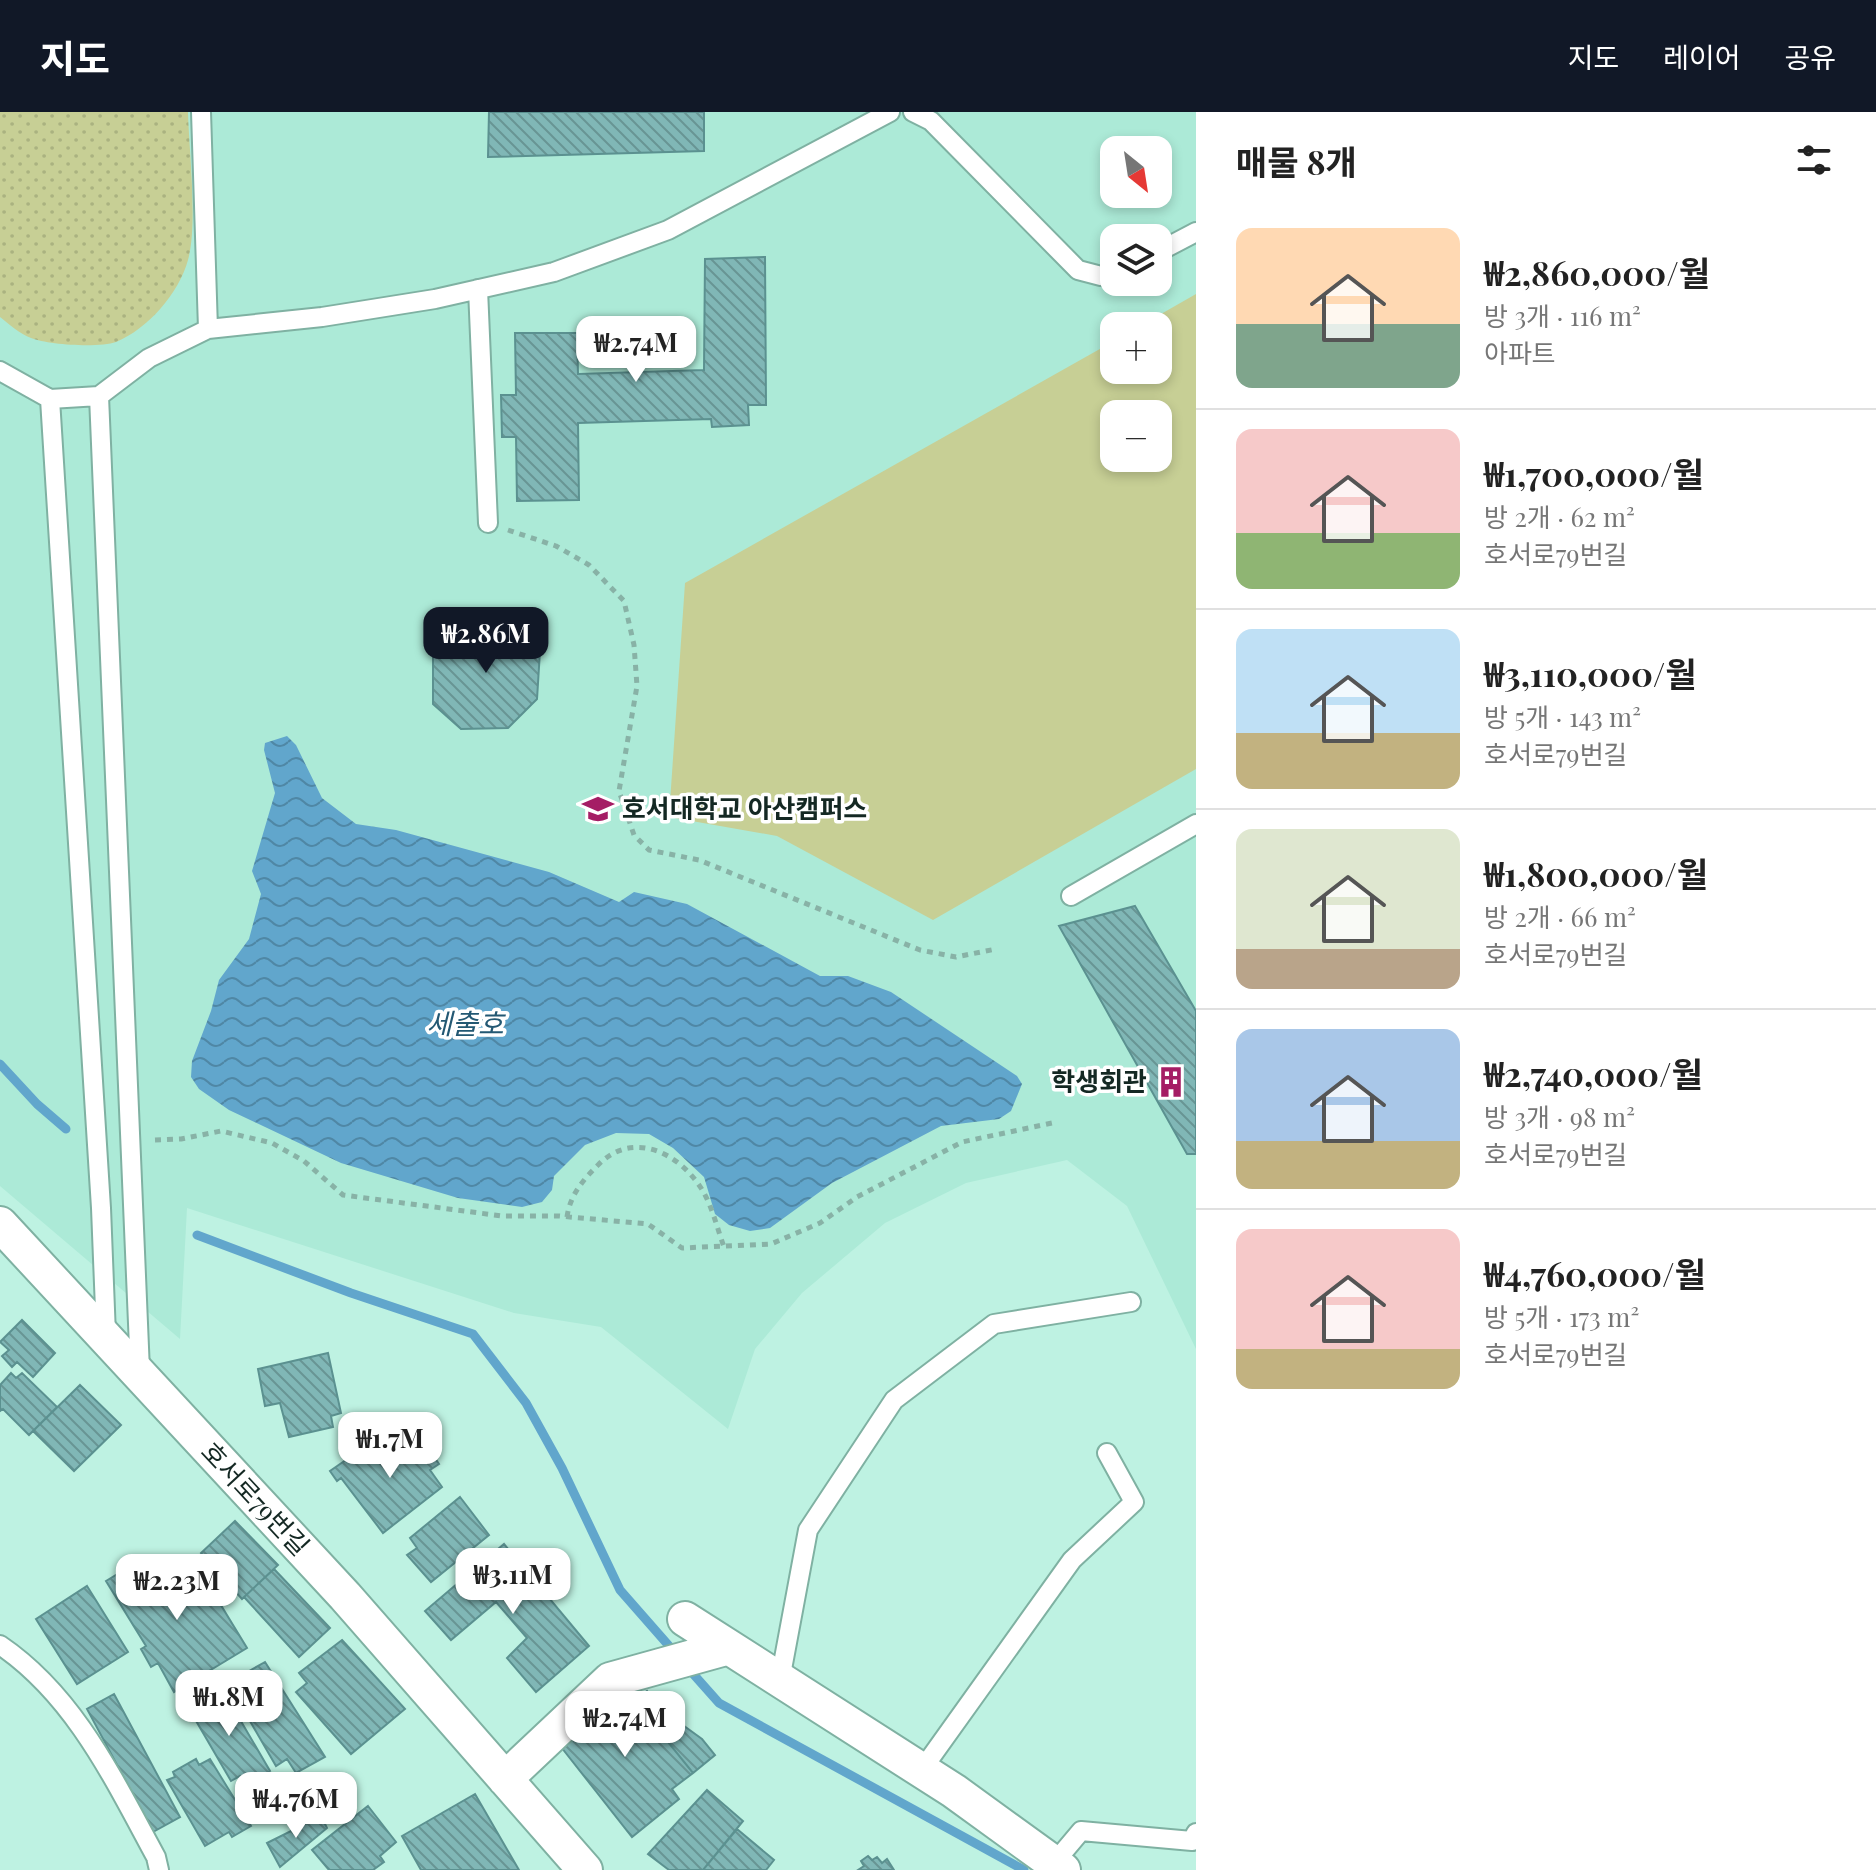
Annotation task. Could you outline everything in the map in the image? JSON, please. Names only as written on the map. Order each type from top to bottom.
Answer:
[{"type":"street","name":"호서로79번길","points":[[0,1224],[345,1596],[585,1870]]},
{"type":"street","points":[[685,1619],[721,1650],[780,1680],[921,1771],[1058,1867]]},
{"type":"street","points":[[505,1779],[610,1680],[721,1650]]},
{"type":"lane","points":[[201,112],[208,329]]},
{"type":"lane","points":[[0,371],[50,399],[99,396],[149,358],[208,329],[322,317],[435,299],[554,272],[668,230],[868,117],[890,112]]},
{"type":"lane","points":[[913,112],[931,121],[1078,270],[1100,276]]},
{"type":"lane","points":[[1172,245],[1196,232]]},
{"type":"lane","points":[[478,289],[488,523]]},
{"type":"lane","points":[[99,396],[140,1373]]},
{"type":"lane","points":[[50,399],[101,1208],[106,1338]]},
{"type":"lane","points":[[1071,896],[1196,824]]},
{"type":"lane","points":[[780,1680],[808,1530],[894,1400],[994,1324],[1131,1302]]},
{"type":"lane","points":[[921,1771],[1072,1560],[1134,1502],[1107,1453]]},
{"type":"lane","points":[[0,1645],[28,1664],[94,1744],[156,1857],[159,1870]]},
{"type":"lane","points":[[1058,1867],[1081,1831],[1192,1841],[1196,1833]]},
{"type":"path","points":[[488,523],[556,546],[589,565],[624,601],[634,645],[637,686],[619,791],[634,835],[649,850],[699,860],[920,950],[956,957],[996,949]]},
{"type":"path","points":[[130,1140],[181,1139],[221,1131],[272,1143],[304,1161],[343,1195],[502,1216],[567,1217],[648,1224],[682,1248],[771,1244],[820,1223],[857,1197],[962,1142],[1052,1123]]},
{"type":"path","points":[[567,1217],[569,1203],[584,1179],[608,1154],[628,1146],[661,1151],[686,1169],[703,1190],[724,1247]]},
{"type":"shaded area","name":"호서대학교 아산캠퍼스","points":[[0,112],[1196,112],[1196,1349],[1127,1206],[1067,1160],[966,1183],[885,1223],[802,1293],[755,1349],[728,1429],[601,1327],[514,1313],[187,1208],[180,1339],[0,1186]]},
{"type":"shaded area","points":[[0,112],[188,112],[193,208],[188,260],[170,297],[150,319],[128,336],[98,345],[49,342],[27,336],[0,317]]},
{"type":"shaded area","points":[[1196,294],[1196,769],[933,920],[777,836],[669,817],[685,583],[1100,349],[1100,384],[1172,384],[1172,312],[1164,312]]},
{"type":"water","name":"세출호","points":[[287,736],[296,745],[322,798],[356,824],[396,830],[549,872],[619,902],[634,892],[687,904],[820,976],[848,976],[891,992],[1017,1076],[1022,1084],[1011,1111],[999,1119],[941,1126],[832,1183],[770,1228],[750,1231],[729,1225],[715,1214],[704,1177],[673,1148],[649,1134],[616,1133],[585,1145],[554,1176],[552,1190],[542,1202],[522,1207],[458,1198],[341,1163],[229,1110],[199,1089],[191,1077],[192,1061],[219,980],[249,939],[261,894],[252,871],[275,793],[265,743]]},
{"type":"building","points":[[489,112],[704,112],[704,151],[488,157]]},
{"type":"building","points":[[765,257],[766,405],[748,405],[749,425],[712,427],[711,419],[578,423],[579,500],[517,501],[516,437],[502,437],[501,395],[516,395],[515,333],[577,333],[578,374],[704,370],[705,259]]},
{"type":"building","points":[[467,615],[509,615],[508,630],[540,651],[537,699],[508,728],[461,729],[433,704],[433,655],[468,630]]},
{"type":"building","name":"학생회관","points":[[1135,906],[1196,1011],[1196,1154],[1187,1154],[1059,926]]},
{"type":"building","points":[[22,1320],[55,1353],[33,1377],[17,1362],[12,1367],[2,1356],[9,1350],[0,1342]]},
{"type":"building","points":[[328,1353],[341,1413],[331,1416],[333,1427],[289,1437],[280,1403],[265,1406],[258,1369]]},
{"type":"building","points":[[11,1373],[16,1378],[22,1373],[57,1407],[29,1435],[3,1409],[0,1411],[0,1385]]},
{"type":"building","points":[[80,1385],[121,1425],[74,1471],[33,1431]]},
{"type":"building","points":[[397,1430],[417,1457],[428,1448],[439,1464],[430,1470],[442,1487],[383,1533],[341,1478],[337,1481],[330,1471],[353,1455],[356,1459]]},
{"type":"building","points":[[460,1497],[489,1535],[431,1582],[407,1555],[417,1548],[410,1538]]},
{"type":"building","points":[[235,1521],[278,1565],[242,1599],[201,1553]]},
{"type":"building","points":[[504,1544],[589,1646],[536,1692],[507,1658],[527,1638],[496,1602],[451,1640],[425,1611]]},
{"type":"building","points":[[144,1558],[162,1588],[197,1566],[247,1648],[174,1692],[158,1663],[151,1667],[141,1649],[146,1646],[106,1581]]},
{"type":"building","points":[[274,1569],[330,1628],[299,1657],[244,1597]]},
{"type":"building","points":[[87,1586],[128,1652],[77,1684],[36,1619]]},
{"type":"building","points":[[342,1640],[405,1709],[351,1754],[296,1692],[307,1683],[299,1673]]},
{"type":"building","points":[[265,1662],[325,1757],[296,1773],[287,1759],[276,1766],[228,1683]]},
{"type":"building","points":[[621,1683],[693,1773],[672,1789],[679,1799],[632,1837],[554,1738]]},
{"type":"building","points":[[634,1684],[643,1694],[647,1691],[654,1702],[657,1701],[702,1739],[715,1755],[693,1773],[626,1690]]},
{"type":"building","points":[[221,1687],[270,1771],[245,1786],[240,1776],[231,1781],[188,1707]]},
{"type":"building","points":[[114,1694],[180,1817],[153,1832],[87,1709]]},
{"type":"building","points":[[196,1759],[199,1765],[210,1759],[251,1826],[232,1837],[229,1832],[205,1846],[167,1780],[175,1777],[173,1772]]},
{"type":"building","points":[[707,1790],[743,1821],[703,1870],[669,1870],[648,1854]]},
{"type":"building","points":[[475,1794],[519,1870],[421,1870],[402,1836]]},
{"type":"building","points":[[368,1806],[396,1842],[380,1856],[384,1862],[373,1870],[329,1870],[312,1850]]},
{"type":"building","points":[[321,1816],[327,1828],[280,1867],[267,1843]]},
{"type":"building","points":[[737,1829],[774,1860],[766,1870],[703,1870]]},
{"type":"building","points":[[868,1856],[872,1860],[877,1857],[882,1863],[887,1859],[894,1870],[858,1870],[864,1866],[861,1861]]},
{"type":"waterway","points":[[0,1064],[37,1104],[66,1129]]},
{"type":"waterway","points":[[197,1235],[351,1293],[473,1334],[526,1403],[562,1468],[620,1590],[677,1655]]},
{"type":"waterway","points":[[687,1667],[719,1703],[1024,1870]]},
{"type":"place","name":"호서대학교 아산캠퍼스","points":[[598,809]]},
{"type":"place","name":"학생회관","points":[[1171,1082]]}]
